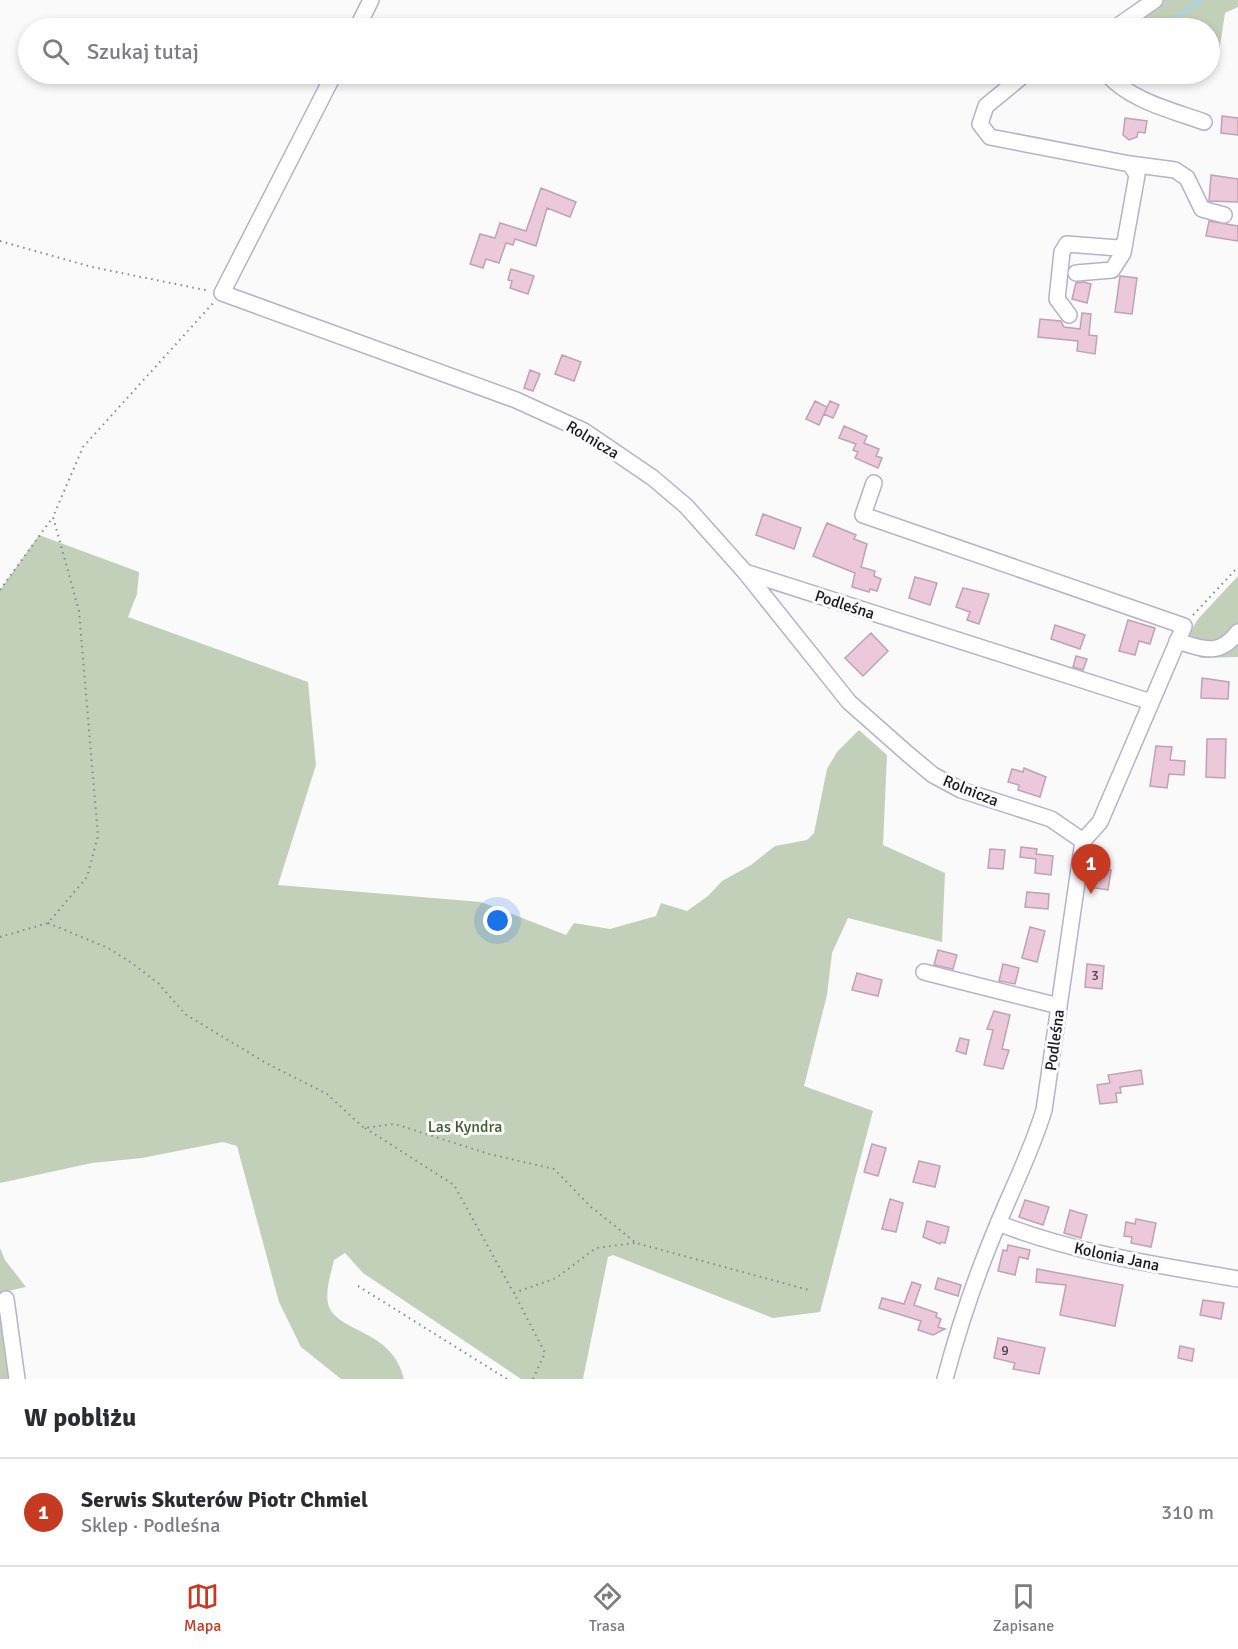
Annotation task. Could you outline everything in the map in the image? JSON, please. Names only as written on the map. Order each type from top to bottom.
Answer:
[{"type":"street","points":[[362,18],[371,0]]},
{"type":"street","points":[[1129,18],[1155,0]]},
{"type":"street","points":[[222,293],[329,84]]},
{"type":"street","points":[[1013,84],[986,106],[980,124],[990,136],[1130,164],[1175,170],[1187,178],[1202,209],[1224,215]]},
{"type":"street","points":[[1117,84],[1150,102],[1204,122]]},
{"type":"street","points":[[1076,273],[1112,270],[1123,253],[1137,175],[1130,164]]},
{"type":"street","points":[[1069,315],[1057,299],[1062,252],[1067,244],[1118,248],[1125,243]]},
{"type":"street","name":"Rolnicza","points":[[222,293],[516,400],[584,431],[653,478],[686,507],[745,572],[849,702],[933,775],[961,790],[1051,819],[1083,841]]},
{"type":"street","points":[[874,483],[862,515],[1184,626],[1100,822],[1083,841]]},
{"type":"street","name":"Podleśna","points":[[745,572],[1151,702]]},
{"type":"street","points":[[1177,640],[1211,650],[1228,644],[1238,632]]},
{"type":"street","name":"Podleśna","points":[[945,1379],[963,1311],[998,1223],[1032,1151],[1044,1110],[1083,841]]},
{"type":"street","points":[[924,972],[1059,1006]]},
{"type":"street","name":"Kolonia Jana","points":[[998,1223],[1039,1239],[1102,1254],[1238,1278]]},
{"type":"street","points":[[6,1299],[17,1379]]},
{"type":"path","points":[[0,241],[92,267],[222,293]]},
{"type":"path","points":[[0,590],[53,517],[84,447],[222,293]]},
{"type":"path","points":[[0,937],[48,923],[87,877],[98,836],[79,611],[53,517]]},
{"type":"path","points":[[1184,626],[1238,567]]},
{"type":"path","points":[[48,923],[108,948],[129,961],[159,983],[185,1014],[266,1063],[327,1094],[364,1128],[454,1185],[545,1353],[533,1379]]},
{"type":"path","points":[[364,1128],[395,1124],[489,1154],[554,1169],[590,1206],[636,1242],[809,1290]]},
{"type":"path","points":[[514,1294],[556,1278],[596,1248],[636,1242]]},
{"type":"path","points":[[358,1286],[507,1379]]},
{"type":"green space","points":[[1158,0],[1238,0],[1238,7],[1225,13],[1220,46],[1220,18],[1138,18]]},
{"type":"green space","name":"Las Kyndra","points":[[39,535],[139,572],[137,594],[128,617],[308,682],[316,765],[278,885],[481,902],[566,935],[574,923],[610,929],[656,916],[661,903],[687,911],[708,896],[722,881],[751,865],[775,846],[807,840],[814,833],[827,769],[837,752],[859,730],[887,755],[883,845],[945,873],[942,942],[848,918],[832,953],[827,995],[804,1086],[873,1111],[820,1312],[773,1318],[613,1255],[608,1257],[583,1379],[521,1379],[363,1273],[345,1253],[334,1260],[328,1290],[329,1307],[335,1316],[389,1351],[398,1363],[404,1379],[341,1379],[301,1347],[279,1302],[237,1146],[223,1142],[142,1158],[92,1163],[0,1183],[0,590]]},
{"type":"green space","points":[[1238,576],[1238,657],[1200,658],[1189,634],[1198,619]]},
{"type":"green space","points":[[0,1248],[5,1260],[26,1287],[8,1291],[13,1379],[0,1379]]},
{"type":"building","points":[[1222,116],[1238,118],[1238,135],[1221,133]]},
{"type":"building","points":[[1125,118],[1147,121],[1145,133],[1138,132],[1137,137],[1129,140],[1123,135]]},
{"type":"building","points":[[1211,175],[1238,179],[1238,202],[1209,201]]},
{"type":"building","points":[[541,188],[576,202],[570,217],[547,208],[536,246],[515,239],[513,245],[506,243],[499,263],[486,259],[483,268],[470,264],[480,234],[495,238],[500,223],[526,231]]},
{"type":"building","points":[[1209,221],[1238,226],[1238,241],[1206,236]]},
{"type":"building","points":[[511,269],[534,276],[528,294],[510,288],[512,281],[508,280]]},
{"type":"building","points":[[1120,276],[1137,278],[1132,314],[1115,312]]},
{"type":"building","points":[[1076,283],[1091,284],[1087,303],[1072,299]]},
{"type":"building","points":[[1082,313],[1091,314],[1089,335],[1097,336],[1095,354],[1077,351],[1078,341],[1038,337],[1040,319],[1061,321],[1064,327],[1080,329]]},
{"type":"building","points":[[562,355],[581,362],[574,381],[555,374]]},
{"type":"building","points":[[530,370],[540,374],[533,391],[524,388]]},
{"type":"building","points":[[815,401],[827,407],[819,425],[806,419]]},
{"type":"building","points":[[830,401],[839,405],[833,418],[824,414]]},
{"type":"building","points":[[844,426],[867,436],[864,443],[879,449],[876,456],[882,458],[878,468],[855,458],[858,452],[853,450],[856,444],[839,438]]},
{"type":"building","points":[[763,514],[801,528],[794,549],[756,535]]},
{"type":"building","points":[[827,523],[856,535],[854,539],[867,544],[861,567],[875,571],[874,576],[881,579],[877,591],[870,589],[869,592],[852,587],[855,573],[813,556]]},
{"type":"building","points":[[915,577],[937,583],[930,605],[909,598]]},
{"type":"building","points":[[963,588],[989,594],[979,624],[967,620],[970,612],[956,607]]},
{"type":"building","points":[[1128,620],[1155,628],[1150,644],[1139,641],[1135,655],[1119,651]]},
{"type":"building","points":[[1055,625],[1085,635],[1080,649],[1051,639]]},
{"type":"building","points":[[871,633],[888,651],[863,676],[845,658]]},
{"type":"building","points":[[1076,656],[1087,659],[1083,670],[1073,667]]},
{"type":"building","points":[[1202,678],[1229,682],[1228,699],[1201,698]]},
{"type":"building","points":[[1207,739],[1226,739],[1225,778],[1206,777]]},
{"type":"building","points":[[1156,746],[1172,747],[1170,760],[1185,761],[1184,775],[1169,774],[1167,788],[1150,786]]},
{"type":"building","points":[[1024,768],[1046,777],[1040,797],[1018,790],[1019,785],[1008,782],[1012,769],[1023,772]]},
{"type":"building","points":[[1021,847],[1037,849],[1036,854],[1053,856],[1051,875],[1035,873],[1036,859],[1020,857]]},
{"type":"building","points":[[990,849],[1005,850],[1003,869],[988,868]]},
{"type":"building","points":[[1092,868],[1111,870],[1108,890],[1088,887]]},
{"type":"building","points":[[1027,892],[1049,894],[1048,909],[1025,907]]},
{"type":"building","points":[[1030,927],[1045,931],[1037,962],[1022,958]]},
{"type":"building","points":[[938,950],[957,955],[953,969],[934,965]]},
{"type":"building","points":[[1003,964],[1019,968],[1015,984],[999,981]]},
{"type":"building","points":[[1087,964],[1104,966],[1102,989],[1085,987]]},
{"type":"building","points":[[857,973],[882,980],[878,996],[852,990]]},
{"type":"building","points":[[994,1011],[1010,1015],[1002,1049],[1009,1050],[1003,1069],[984,1065],[993,1030],[987,1029]]},
{"type":"building","points":[[960,1038],[969,1040],[966,1054],[956,1051]]},
{"type":"building","points":[[1141,1070],[1143,1084],[1120,1087],[1121,1093],[1116,1093],[1117,1102],[1100,1104],[1097,1085],[1110,1083],[1108,1075]]},
{"type":"building","points":[[872,1144],[886,1148],[878,1176],[864,1172]]},
{"type":"building","points":[[919,1161],[940,1166],[935,1187],[913,1182]]},
{"type":"building","points":[[890,1199],[903,1203],[896,1232],[882,1229]]},
{"type":"building","points":[[1025,1200],[1049,1207],[1043,1225],[1019,1217]]},
{"type":"building","points":[[1070,1210],[1087,1215],[1081,1238],[1064,1233]]},
{"type":"building","points":[[1136,1219],[1156,1223],[1151,1247],[1131,1243],[1132,1237],[1124,1236],[1126,1222],[1135,1224]]},
{"type":"building","points":[[927,1221],[949,1227],[945,1243],[940,1244],[923,1237]]},
{"type":"building","points":[[1008,1245],[1030,1250],[1028,1259],[1019,1257],[1015,1275],[998,1271],[1003,1250],[1007,1251]]},
{"type":"building","points":[[1037,1269],[1123,1285],[1115,1326],[1060,1315],[1066,1285],[1036,1282]]},
{"type":"building","points":[[938,1278],[961,1285],[958,1296],[935,1289]]},
{"type":"building","points":[[912,1282],[921,1285],[914,1305],[937,1313],[936,1317],[941,1319],[938,1327],[945,1329],[933,1335],[918,1330],[921,1321],[879,1308],[882,1298],[904,1304]]},
{"type":"building","points":[[1203,1300],[1224,1303],[1221,1319],[1200,1315]]},
{"type":"building","points":[[998,1338],[1045,1348],[1039,1374],[1013,1369],[1015,1363],[994,1358]]},
{"type":"building","points":[[1180,1346],[1194,1349],[1192,1361],[1178,1358]]},
{"type":"waterway","points":[[1175,18],[1201,0]]},
{"type":"place","name":"Serwis Skuterów Piotr Chmiel","points":[[1091,894]]}]
